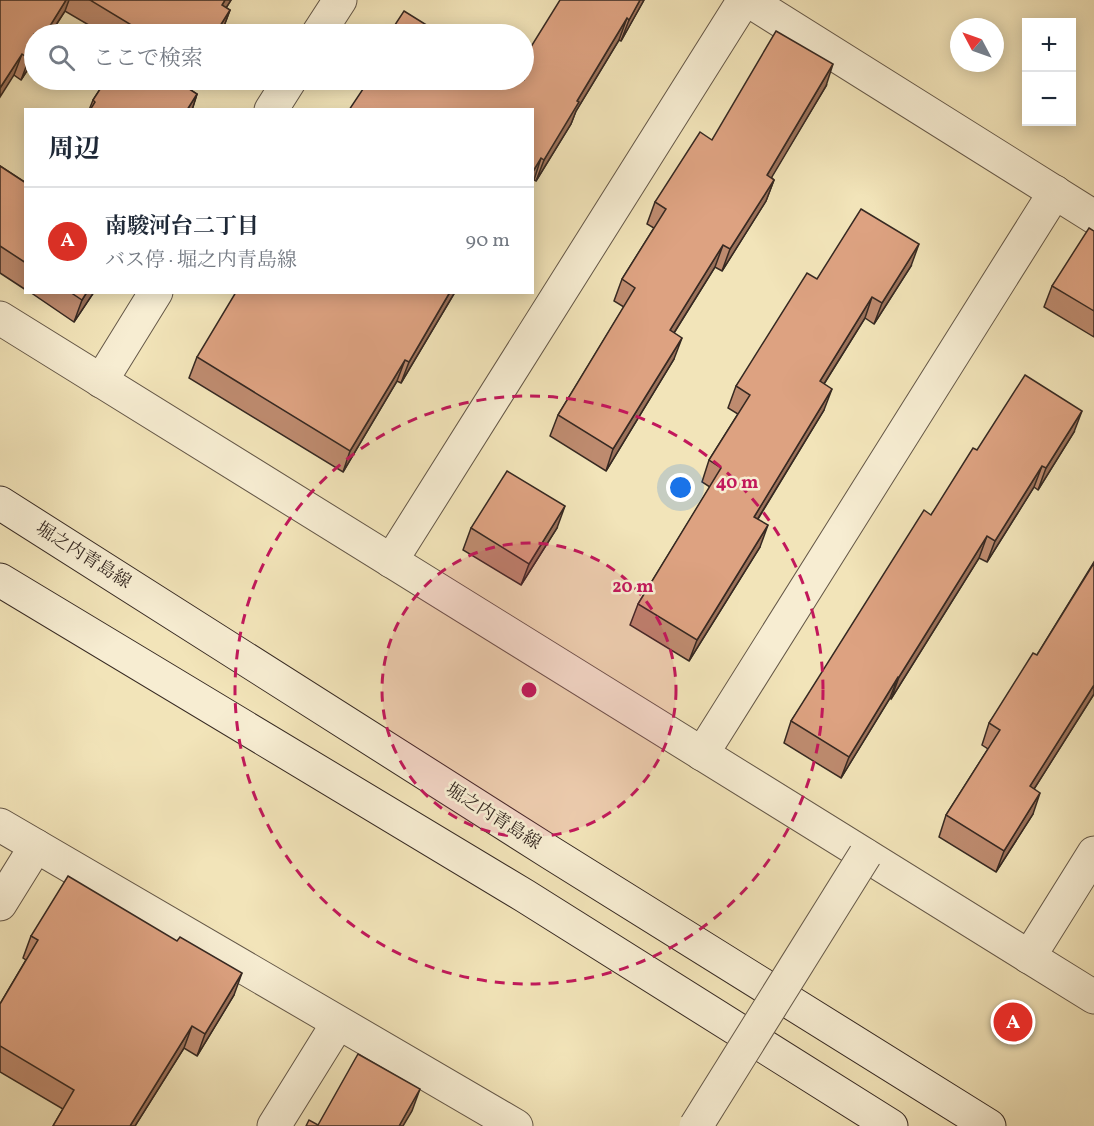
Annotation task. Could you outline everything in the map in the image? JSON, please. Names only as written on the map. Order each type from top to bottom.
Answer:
[{"type":"street","points":[[324,24],[340,0]]},
{"type":"street","points":[[391,561],[746,0],[1094,217]]},
{"type":"street","points":[[272,108],[284,90]]},
{"type":"street","points":[[702,754],[1055,192]]},
{"type":"street","points":[[101,381],[155,294]]},
{"type":"street","points":[[0,318],[1094,997]]},
{"type":"street","name":"堀之内青島線","points":[[0,503],[541,847],[989,1126]]},
{"type":"street","points":[[0,580],[525,896],[891,1126]]},
{"type":"street","points":[[0,825],[516,1126]]},
{"type":"street","points":[[0,904],[36,846]]},
{"type":"street","points":[[1029,957],[1094,853]]},
{"type":"street","points":[[696,1126],[865,855]]},
{"type":"street","points":[[274,1126],[338,1023]]},
{"type":"building","points":[[0,0],[66,0],[51,24],[24,24],[24,55],[22,54],[0,88]]},
{"type":"building","points":[[90,0],[225,0],[222,5],[230,10],[221,24],[130,24]]},
{"type":"building","points":[[560,0],[640,0],[577,101],[579,102],[544,160],[541,158],[534,170],[534,108],[350,108],[362,90],[534,90],[534,42]]},
{"type":"building","points":[[404,11],[425,24],[396,24]]},
{"type":"building","points":[[776,31],[833,64],[767,175],[774,180],[730,249],[723,245],[670,330],[682,338],[613,449],[558,415],[635,288],[622,279],[666,209],[655,202],[700,132],[712,140]]},
{"type":"building","points":[[100,90],[191,90],[197,94],[188,108],[91,108],[95,102],[93,100]]},
{"type":"building","points":[[0,166],[24,182],[24,262],[0,246]]},
{"type":"building","points":[[861,209],[919,244],[882,303],[872,297],[820,381],[832,389],[754,517],[768,525],[697,640],[638,604],[721,468],[709,460],[750,395],[736,386],[807,273],[817,279]]},
{"type":"building","points":[[1089,228],[1094,231],[1094,311],[1052,286]]},
{"type":"building","points":[[73,294],[86,294],[82,300]]},
{"type":"building","points":[[235,294],[449,294],[409,362],[405,360],[350,451],[197,357]]},
{"type":"building","points":[[1025,375],[1082,411],[1046,468],[1042,466],[995,541],[987,536],[849,757],[791,721],[924,510],[931,515],[973,448],[977,450]]},
{"type":"building","points":[[507,471],[565,506],[529,564],[471,528]]},
{"type":"building","points":[[1094,563],[1094,685],[1030,786],[1040,793],[1004,851],[946,815],[1000,730],[989,723],[1033,653],[1037,655]]},
{"type":"building","points":[[68,876],[177,941],[180,937],[242,973],[205,1034],[192,1026],[130,1126],[53,1126],[74,1090],[0,1046],[0,1004],[38,940],[31,936]]},
{"type":"building","points":[[358,1054],[420,1089],[399,1126],[306,1126],[309,1120],[318,1125]]},
{"type":"place","name":"南駿河台二丁目","points":[[1013,1022]]}]
